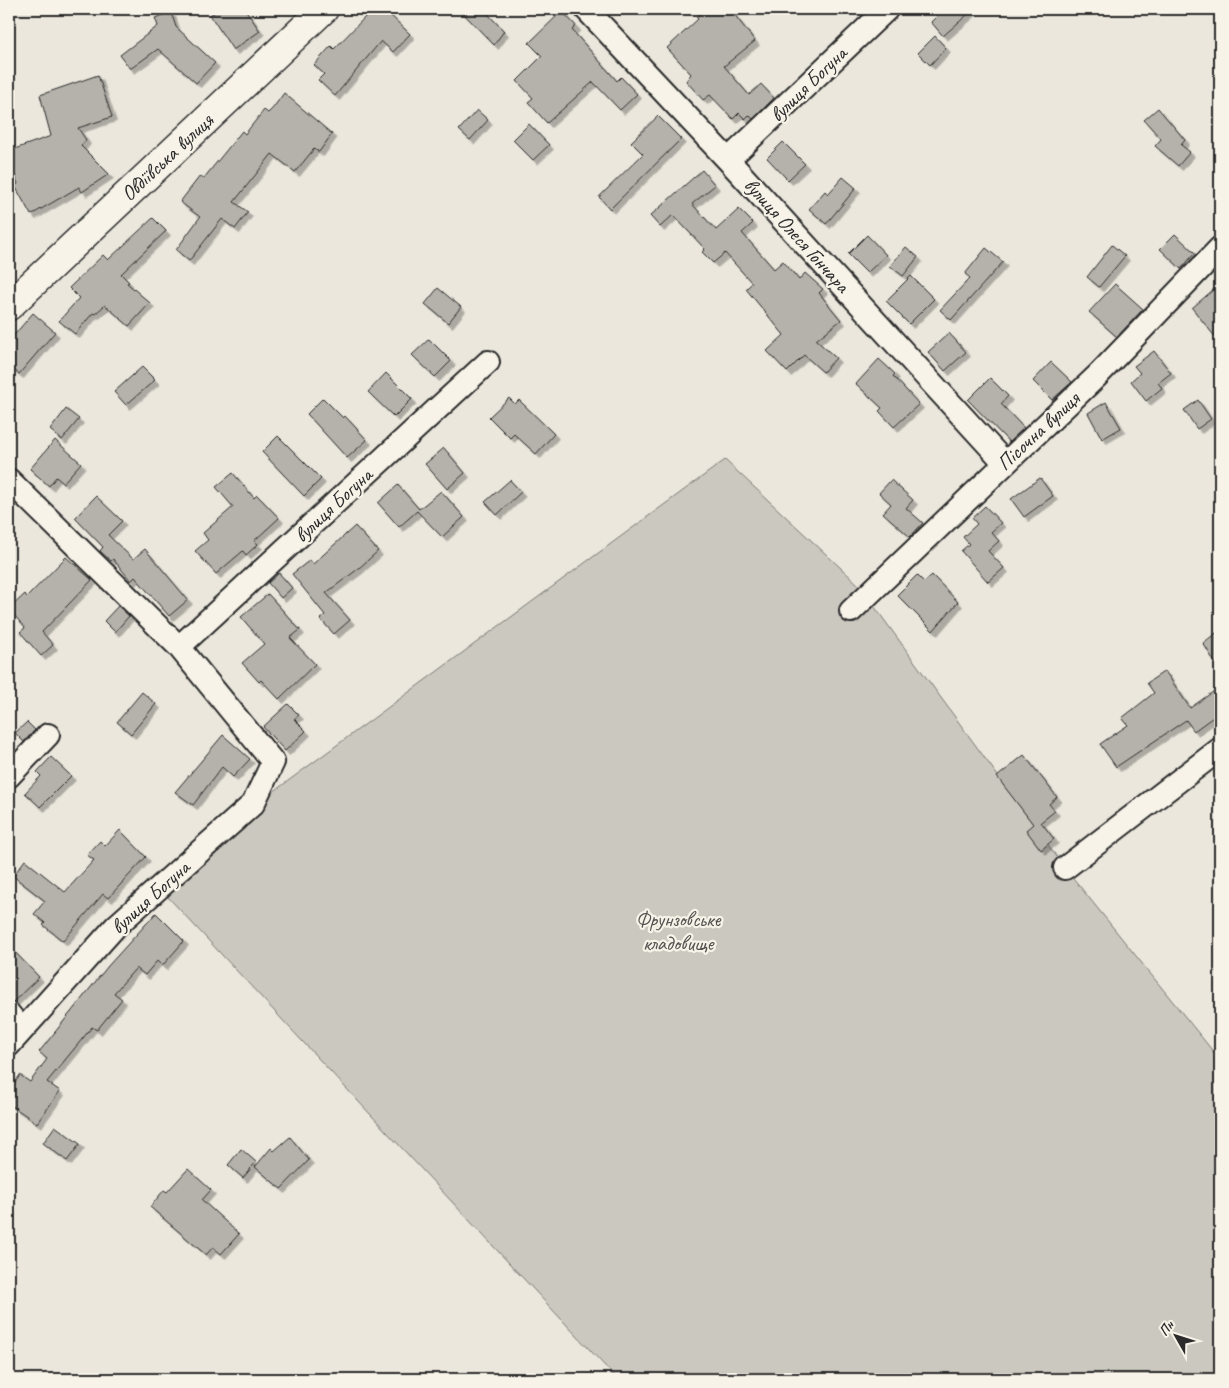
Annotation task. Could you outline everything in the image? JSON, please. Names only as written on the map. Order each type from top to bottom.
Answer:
[{"type":"main road","name":"Овдіївська вулиця","points":[[9,306],[324,9]]},
{"type":"street","name":"вулиця Олеся Гончара","points":[[586,9],[728,160],[1005,463]]},
{"type":"street","name":"вулиця Богуна","points":[[728,160],[887,9]]},
{"type":"street","name":"Пісочна вулиця","points":[[851,611],[1098,375],[1220,248]]},
{"type":"street","name":"вулиця Богуна","points":[[13,1030],[116,926],[253,804],[273,762],[179,647],[488,362]]},
{"type":"street","points":[[9,480],[179,647]]},
{"type":"street","points":[[9,776],[48,735]]},
{"type":"street","points":[[1065,868],[1220,749]]},
{"type":"green space","name":"Фрунзовське кладовище","points":[[725,460],[858,584],[1065,868],[1220,1060],[1220,1379],[617,1379],[167,896],[273,792]]},
{"type":"building","points":[[220,9],[245,9],[260,31],[233,50],[210,15]]},
{"type":"building","points":[[373,9],[384,9],[410,34],[393,52],[381,41],[335,96],[318,80],[324,74],[314,65],[331,46],[334,49]]},
{"type":"building","points":[[459,9],[483,9],[504,31],[494,45]]},
{"type":"building","points":[[705,9],[730,9],[755,41],[724,66],[749,95],[761,84],[774,98],[753,119],[749,115],[745,119],[739,113],[733,119],[710,95],[703,100],[686,81],[691,74],[667,48],[698,19],[696,17]]},
{"type":"building","points":[[931,9],[974,9],[943,36],[931,22],[937,16]]},
{"type":"building","points":[[562,11],[576,26],[572,30],[617,81],[621,77],[637,94],[620,110],[593,82],[547,123],[528,102],[533,98],[517,81],[542,56],[529,43]]},
{"type":"building","points":[[171,12],[176,27],[215,63],[196,83],[158,49],[130,69],[120,55],[158,26],[155,18]]},
{"type":"building","points":[[935,36],[946,48],[930,65],[918,53]]},
{"type":"building","points":[[98,75],[112,117],[78,128],[86,140],[81,146],[109,174],[82,192],[79,187],[31,215],[15,186],[18,184],[9,158],[9,151],[51,136],[40,95]]},
{"type":"building","points":[[284,93],[332,134],[319,152],[314,149],[295,172],[272,154],[234,202],[248,212],[235,229],[222,219],[189,261],[176,250],[200,217],[180,202],[200,176],[204,178],[242,131],[245,134],[264,110],[268,113]]},
{"type":"building","points":[[1158,108],[1185,140],[1181,145],[1190,152],[1178,166],[1155,146],[1161,139],[1144,120]]},
{"type":"building","points":[[477,110],[488,120],[470,140],[459,130]]},
{"type":"building","points":[[658,116],[681,139],[610,209],[599,197],[643,154],[631,142]]},
{"type":"building","points":[[529,124],[549,145],[533,160],[513,140]]},
{"type":"building","points":[[783,142],[805,164],[788,180],[767,158]]},
{"type":"building","points":[[702,170],[715,185],[692,204],[716,230],[739,209],[753,223],[742,233],[774,269],[783,261],[799,280],[805,273],[823,289],[819,293],[841,320],[816,340],[836,358],[823,372],[804,355],[787,372],[767,351],[784,335],[746,289],[752,283],[725,253],[713,263],[702,252],[705,249],[673,215],[660,227],[650,216]]},
{"type":"building","points":[[843,177],[856,188],[826,224],[809,209],[825,191],[828,194]]},
{"type":"building","points":[[153,218],[166,231],[121,274],[129,282],[127,283],[150,303],[129,326],[105,305],[95,314],[93,313],[75,334],[59,321],[79,298],[69,288],[103,255],[108,260]]},
{"type":"building","points":[[1175,234],[1195,253],[1181,269],[1160,249]]},
{"type":"building","points":[[867,235],[886,255],[867,273],[848,254]]},
{"type":"building","points":[[1112,245],[1125,256],[1099,287],[1087,277]]},
{"type":"building","points":[[906,247],[918,257],[903,276],[890,266]]},
{"type":"building","points":[[986,248],[1003,262],[951,320],[940,310],[970,278],[965,274]]},
{"type":"building","points":[[911,276],[934,299],[909,324],[886,301]]},
{"type":"building","points":[[1115,284],[1143,309],[1117,337],[1089,312]]},
{"type":"building","points":[[1220,284],[1220,343],[1192,308]]},
{"type":"building","points":[[438,288],[461,307],[448,323],[425,304]]},
{"type":"building","points":[[33,313],[55,332],[19,374],[9,366],[9,341]]},
{"type":"building","points":[[949,333],[966,352],[945,371],[928,352]]},
{"type":"building","points":[[429,339],[451,361],[435,377],[412,355]]},
{"type":"building","points":[[1154,351],[1171,373],[1158,383],[1162,388],[1146,401],[1131,381],[1140,373],[1134,366]]},
{"type":"building","points":[[879,359],[895,374],[893,376],[919,404],[894,427],[879,411],[882,408],[856,384]]},
{"type":"building","points":[[1051,362],[1072,382],[1052,400],[1033,381]]},
{"type":"building","points":[[142,367],[155,380],[126,405],[114,392]]},
{"type":"building","points":[[386,373],[412,399],[394,417],[368,392]]},
{"type":"building","points":[[990,378],[1008,396],[1001,404],[1024,428],[1009,442],[968,400]]},
{"type":"building","points":[[323,398],[343,418],[345,416],[367,440],[347,458],[307,414]]},
{"type":"building","points":[[509,398],[515,404],[519,400],[554,434],[536,454],[514,434],[510,438],[489,417]]},
{"type":"building","points":[[1198,400],[1211,419],[1197,429],[1184,410]]},
{"type":"building","points":[[1106,402],[1121,428],[1102,439],[1088,413]]},
{"type":"building","points":[[66,409],[79,419],[62,440],[50,430]]},
{"type":"building","points":[[278,436],[321,479],[304,496],[262,452]]},
{"type":"building","points":[[55,440],[81,463],[63,483],[56,477],[49,486],[30,469]]},
{"type":"building","points":[[444,448],[465,473],[447,489],[425,464]]},
{"type":"building","points":[[233,473],[254,498],[257,495],[279,518],[254,541],[258,544],[246,555],[243,551],[216,574],[195,551],[208,540],[203,533],[233,507],[216,487]]},
{"type":"building","points":[[1040,478],[1053,496],[1024,517],[1011,499]]},
{"type":"building","points":[[510,480],[521,492],[497,515],[485,502]]},
{"type":"building","points":[[891,480],[913,500],[906,508],[923,523],[910,537],[883,513],[891,504],[879,493]]},
{"type":"building","points":[[398,485],[419,509],[441,491],[464,517],[442,537],[417,511],[399,527],[378,503]]},
{"type":"building","points":[[96,496],[122,521],[108,535],[133,559],[145,549],[188,600],[169,616],[135,577],[131,581],[113,559],[111,561],[100,551],[103,547],[75,518]]},
{"type":"building","points":[[985,506],[1001,523],[991,532],[999,541],[988,551],[1004,568],[988,582],[961,551],[969,544],[963,537],[977,524],[972,518]]},
{"type":"building","points":[[355,526],[378,551],[326,593],[350,620],[334,634],[320,619],[325,615],[292,574],[310,560],[313,564]]},
{"type":"building","points":[[66,557],[92,580],[42,632],[53,645],[41,656],[20,632],[25,628],[9,609],[25,594],[27,597]]},
{"type":"building","points":[[279,573],[292,588],[281,598],[268,583]]},
{"type":"building","points":[[917,575],[924,582],[932,575],[958,602],[933,631],[897,595]]},
{"type":"building","points":[[268,594],[300,630],[290,638],[315,664],[279,699],[261,680],[259,682],[242,663],[264,644],[241,617]]},
{"type":"building","points":[[118,606],[129,616],[115,632],[104,621]]},
{"type":"building","points":[[1220,630],[1220,671],[1203,643]]},
{"type":"building","points":[[1165,671],[1190,708],[1220,687],[1220,712],[1194,731],[1186,720],[1116,767],[1100,744],[1128,725],[1122,718],[1154,693],[1147,683]]},
{"type":"building","points":[[142,692],[156,704],[131,734],[117,722]]},
{"type":"building","points":[[288,704],[299,715],[294,719],[306,731],[285,751],[263,727]]},
{"type":"building","points":[[27,722],[35,730],[24,742],[15,733]]},
{"type":"building","points":[[223,735],[250,759],[233,777],[222,767],[193,805],[175,792]]},
{"type":"building","points":[[1024,755],[1057,797],[1049,804],[1055,811],[1041,822],[1054,839],[1041,850],[1026,830],[1033,824],[997,777]]},
{"type":"building","points":[[51,757],[71,776],[40,807],[25,793],[41,776],[37,772]]},
{"type":"building","points":[[120,830],[146,857],[108,898],[103,894],[63,941],[43,925],[45,923],[34,914],[45,901],[13,876],[25,860],[65,892],[94,860],[87,855],[100,841],[105,846]]},
{"type":"building","points":[[156,913],[184,941],[162,966],[157,961],[145,975],[136,968],[114,993],[122,999],[97,1030],[92,1027],[47,1082],[60,1091],[37,1123],[9,1104],[9,1092],[20,1075],[30,1082],[47,1059],[39,1052],[108,966]]},
{"type":"building","points":[[9,946],[39,977],[13,1002],[9,1001]]},
{"type":"building","points":[[55,1126],[80,1144],[67,1161],[43,1143]]},
{"type":"building","points":[[290,1137],[309,1160],[281,1189],[255,1167],[271,1148],[274,1151]]},
{"type":"building","points":[[241,1149],[256,1162],[243,1178],[228,1165]]},
{"type":"building","points":[[188,1169],[211,1190],[202,1200],[239,1234],[221,1254],[213,1247],[206,1255],[150,1207],[164,1190],[167,1192]]}]
